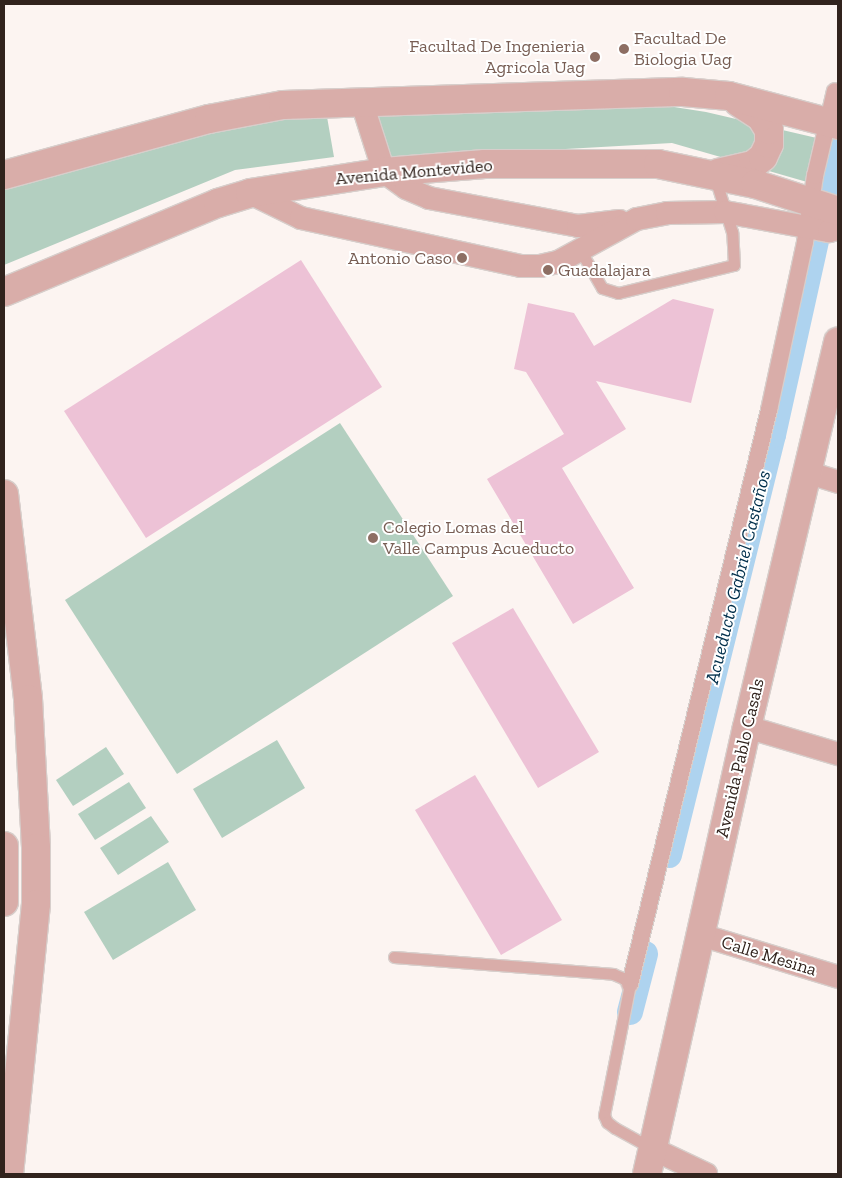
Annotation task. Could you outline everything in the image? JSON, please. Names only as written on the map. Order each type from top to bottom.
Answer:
[{"type":"street","points":[[630,984],[769,410],[810,214],[833,123],[835,91]]},
{"type":"street","points":[[4,175],[245,111],[283,105],[683,92],[729,96],[833,123]]},
{"type":"street","points":[[714,174],[753,165],[763,157],[769,144],[768,130],[761,118],[729,96]]},
{"type":"street","points":[[362,103],[384,172],[406,188],[429,198],[578,226],[637,219],[667,213],[725,212],[810,214],[829,231],[838,228]]},
{"type":"street","name":"Avenida Montevideo","points":[[4,292],[218,203],[250,193],[384,172],[485,164],[596,162],[658,164],[714,174],[810,214],[838,211]]},
{"type":"street","points":[[250,193],[301,218],[521,266],[540,266],[558,262],[637,219]]},
{"type":"street","name":"Avenida Pablo Casals","points":[[650,1162],[747,727],[838,342]]},
{"type":"street","points":[[806,472],[838,482]]},
{"type":"street","points":[[4,494],[28,700],[34,790],[36,904],[9,1174]]},
{"type":"street","points":[[747,727],[838,754]]},
{"type":"street","points":[[4,846],[4,901],[36,904]]},
{"type":"street","name":"Calle Mesina","points":[[701,935],[838,977]]},
{"type":"street","points":[[650,1162],[706,1174]]},
{"type":"lane","points":[[578,226],[579,250],[602,288],[618,293],[731,266],[735,263],[732,232],[714,174]]},
{"type":"lane","points":[[394,957],[612,974],[630,984],[604,1115],[606,1122],[615,1128],[650,1162]]},
{"type":"green space","points":[[623,99],[706,112],[821,139],[807,182],[672,143],[386,159],[370,109]]},
{"type":"green space","points":[[326,111],[334,157],[235,170],[4,265],[4,188],[196,127]]},
{"type":"green space","points":[[340,423],[453,596],[177,774],[65,600]]},
{"type":"green space","points":[[277,740],[305,788],[222,838],[193,789]]},
{"type":"green space","points":[[106,747],[124,774],[73,806],[56,780]]},
{"type":"green space","points":[[129,782],[146,808],[95,840],[78,814]]},
{"type":"green space","points":[[151,816],[169,842],[118,875],[100,848]]},
{"type":"green space","points":[[168,862],[196,910],[113,960],[84,912]]},
{"type":"building","points":[[301,260],[382,387],[146,538],[64,411]]},
{"type":"building","points":[[673,299],[714,309],[691,403],[596,381],[626,429],[562,468],[634,588],[573,624],[487,479],[564,434],[526,372],[514,369],[528,303],[574,313],[594,346]]},
{"type":"building","points":[[513,608],[599,752],[538,788],[452,643]]},
{"type":"building","points":[[475,775],[562,920],[501,955],[415,810]]},
{"type":"waterway","name":"Acueducto Gabriel Castaños","points":[[669,855],[773,435],[838,141]]},
{"type":"waterway","name":"Acueducto Gabriel Castaños","points":[[630,1012],[645,954]]},
{"type":"place","name":"Facultad De Biologia Uag","points":[[624,49]]},
{"type":"place","name":"Facultad De Ingenieria Agricola Uag","points":[[595,57]]},
{"type":"place","name":"Antonio Caso","points":[[462,258]]},
{"type":"place","name":"Guadalajara","points":[[548,270]]},
{"type":"place","name":"Colegio Lomas del Valle Campus Acueducto","points":[[373,538]]}]
